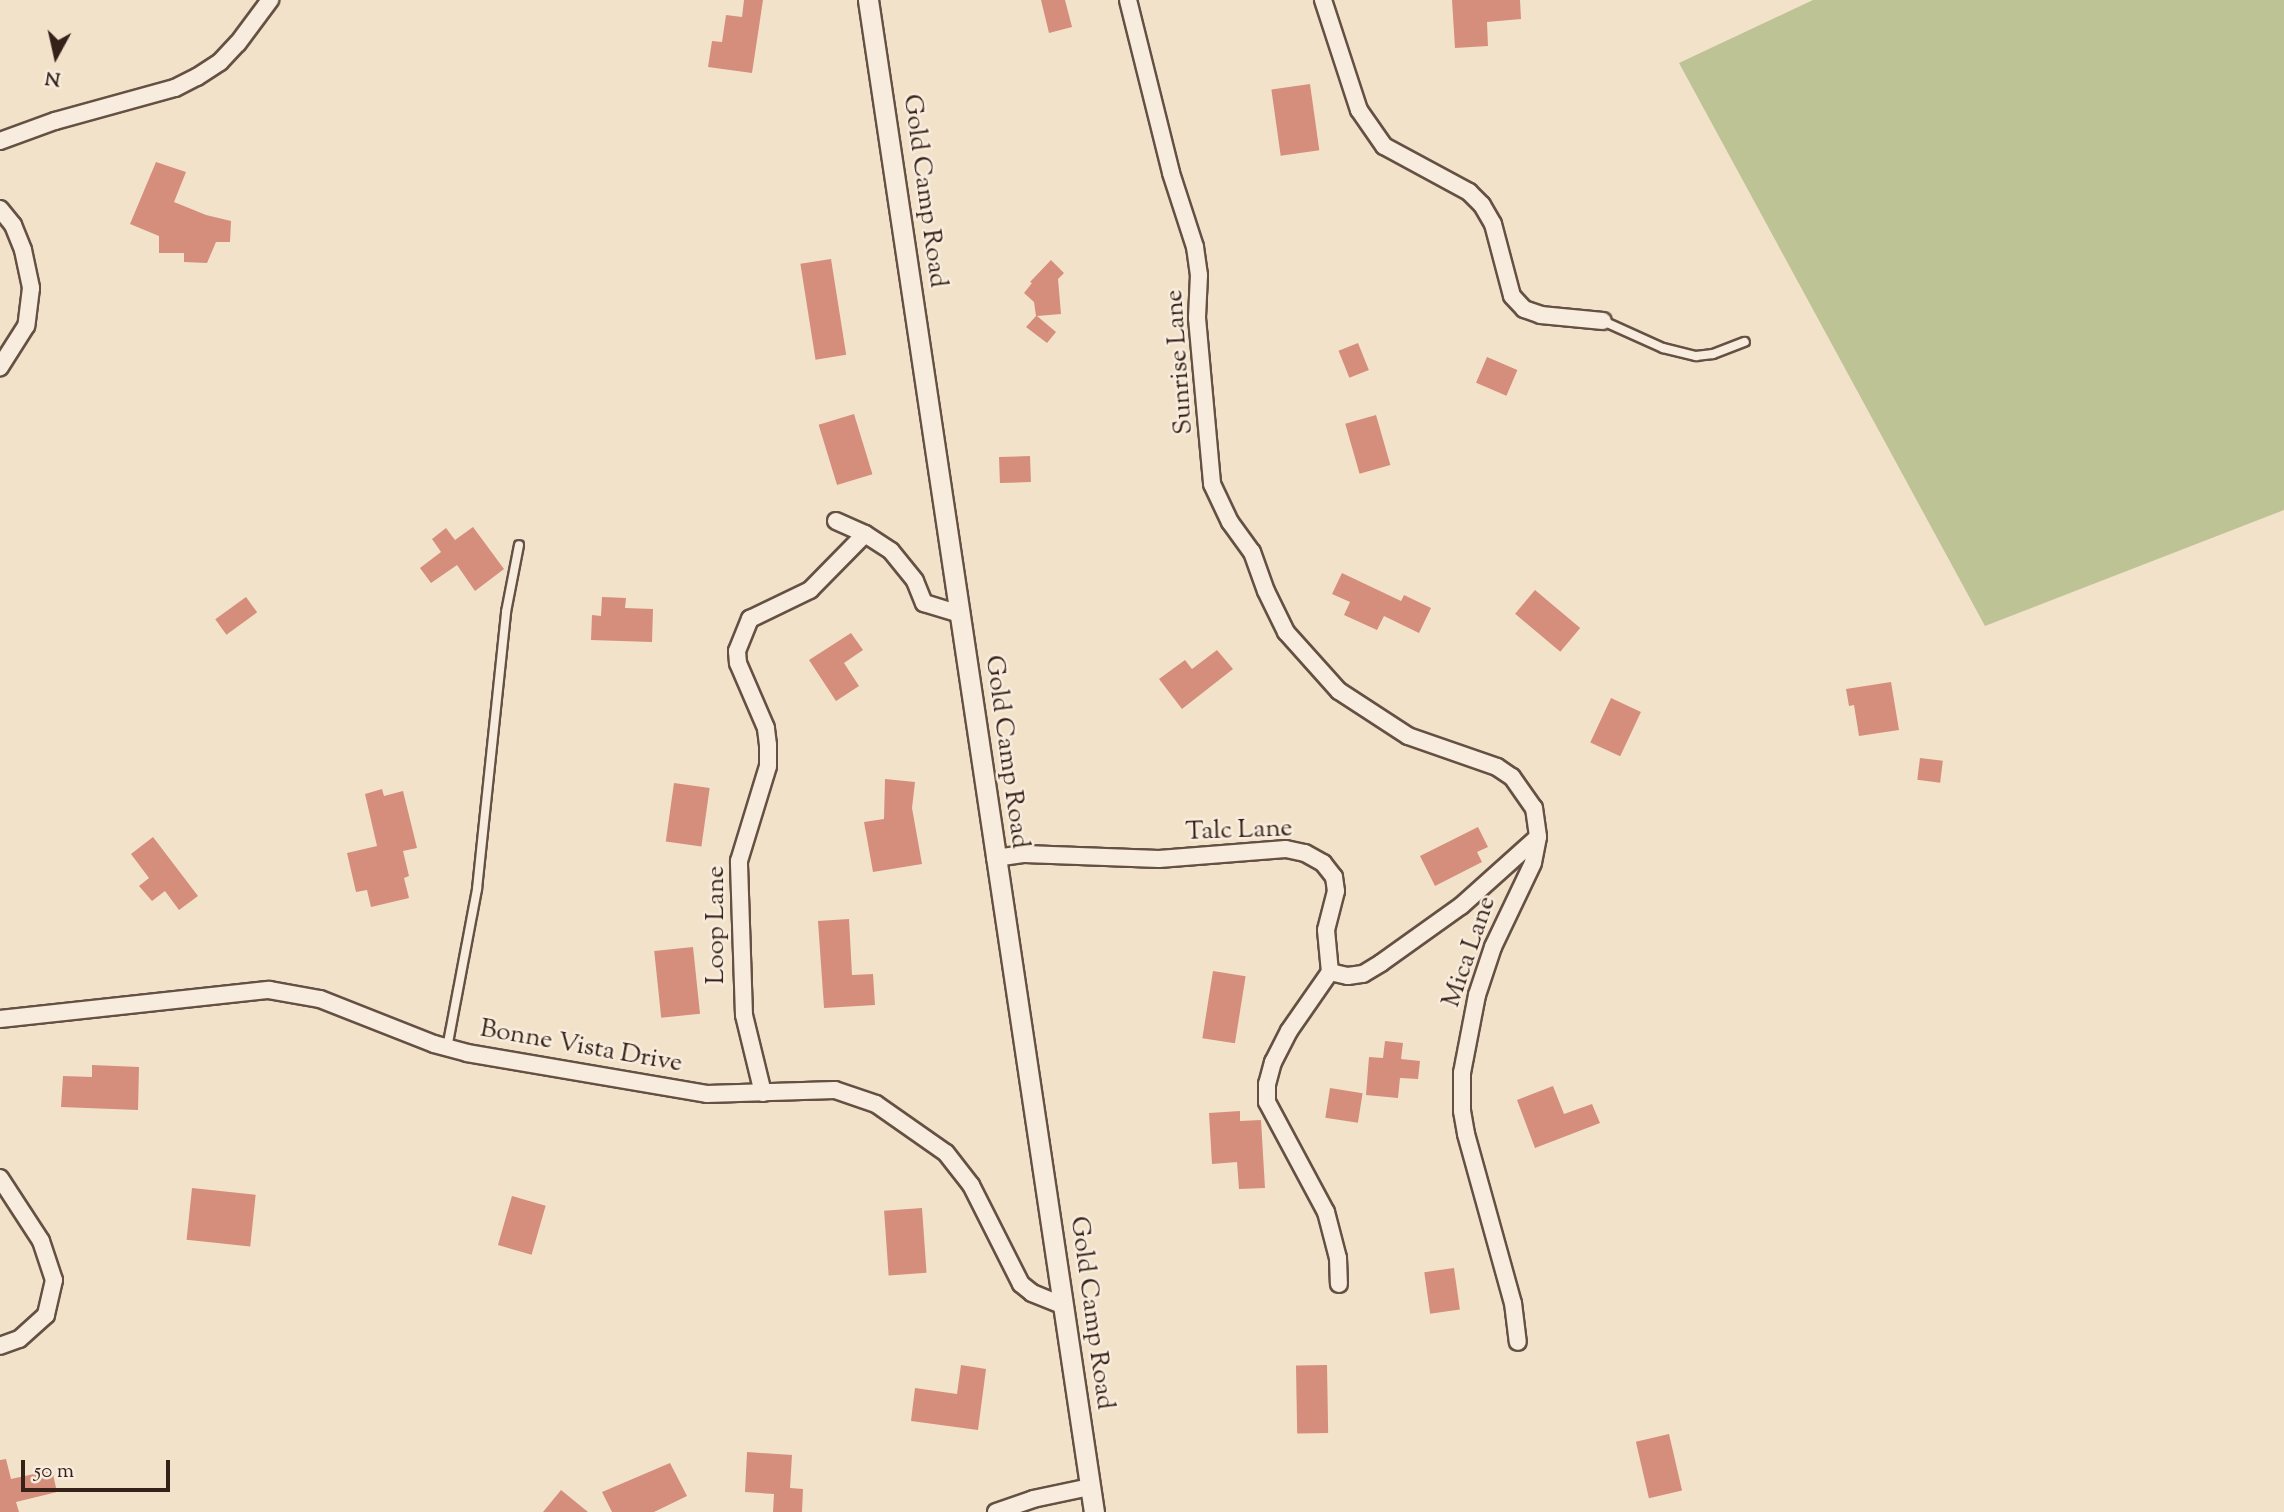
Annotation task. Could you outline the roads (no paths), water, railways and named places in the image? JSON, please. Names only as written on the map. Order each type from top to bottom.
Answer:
[{"type":"street","points":[[0,141],[55,121],[175,88],[197,77],[220,62],[270,0]]},
{"type":"street","name":"Gold Camp Road","points":[[868,0],[1094,1512]]},
{"type":"street","name":"Sunrise Lane","points":[[1128,0],[1171,173],[1195,247],[1199,275],[1197,317],[1212,484],[1230,523],[1252,552],[1266,591],[1286,632],[1339,691]]},
{"type":"street","points":[[1323,0],[1340,46],[1349,87],[1365,119],[1384,146],[1469,192],[1482,205],[1493,225],[1512,296],[1524,309],[1541,315],[1603,321]]},
{"type":"street","points":[[0,209],[13,225],[23,250],[32,288],[26,326],[0,367]]},
{"type":"street","points":[[836,520],[891,551],[904,565],[924,603],[961,614]]},
{"type":"street","name":"Loop Lane","points":[[763,1093],[744,1016],[739,861],[761,794],[768,766],[768,745],[766,728],[738,663],[737,651],[750,619],[810,590],[865,534]]},
{"type":"street","name":"Mica Lane","points":[[1339,691],[1408,736],[1475,758],[1512,777],[1534,808],[1538,837],[1533,863],[1507,913],[1481,983],[1462,1073],[1462,1111],[1466,1134],[1513,1303],[1518,1342]]},
{"type":"street","points":[[1339,1284],[1338,1258],[1326,1212],[1267,1102],[1267,1084],[1273,1062],[1289,1031],[1330,972],[1356,975],[1381,963],[1461,906],[1538,837]]},
{"type":"street","name":"Talc Lane","points":[[995,858],[1025,854],[1173,858],[1286,849],[1305,853],[1323,863],[1334,877],[1334,906],[1326,930],[1330,972]]},
{"type":"street","name":"Bonne Vista Drive","points":[[0,1019],[269,990],[320,999],[447,1048],[707,1094],[763,1093],[794,1089],[835,1090],[876,1104],[946,1153],[961,1169],[1021,1284],[1032,1293],[1064,1306]]},
{"type":"street","points":[[0,1178],[41,1241],[54,1280],[46,1315],[19,1339],[0,1346]]},
{"type":"street","points":[[996,1512],[1033,1499],[1090,1488]]},
{"type":"lane","points":[[1603,321],[1663,348],[1696,356],[1713,355],[1745,342]]},
{"type":"lane","points":[[447,1048],[477,889],[506,612],[519,545]]}]
